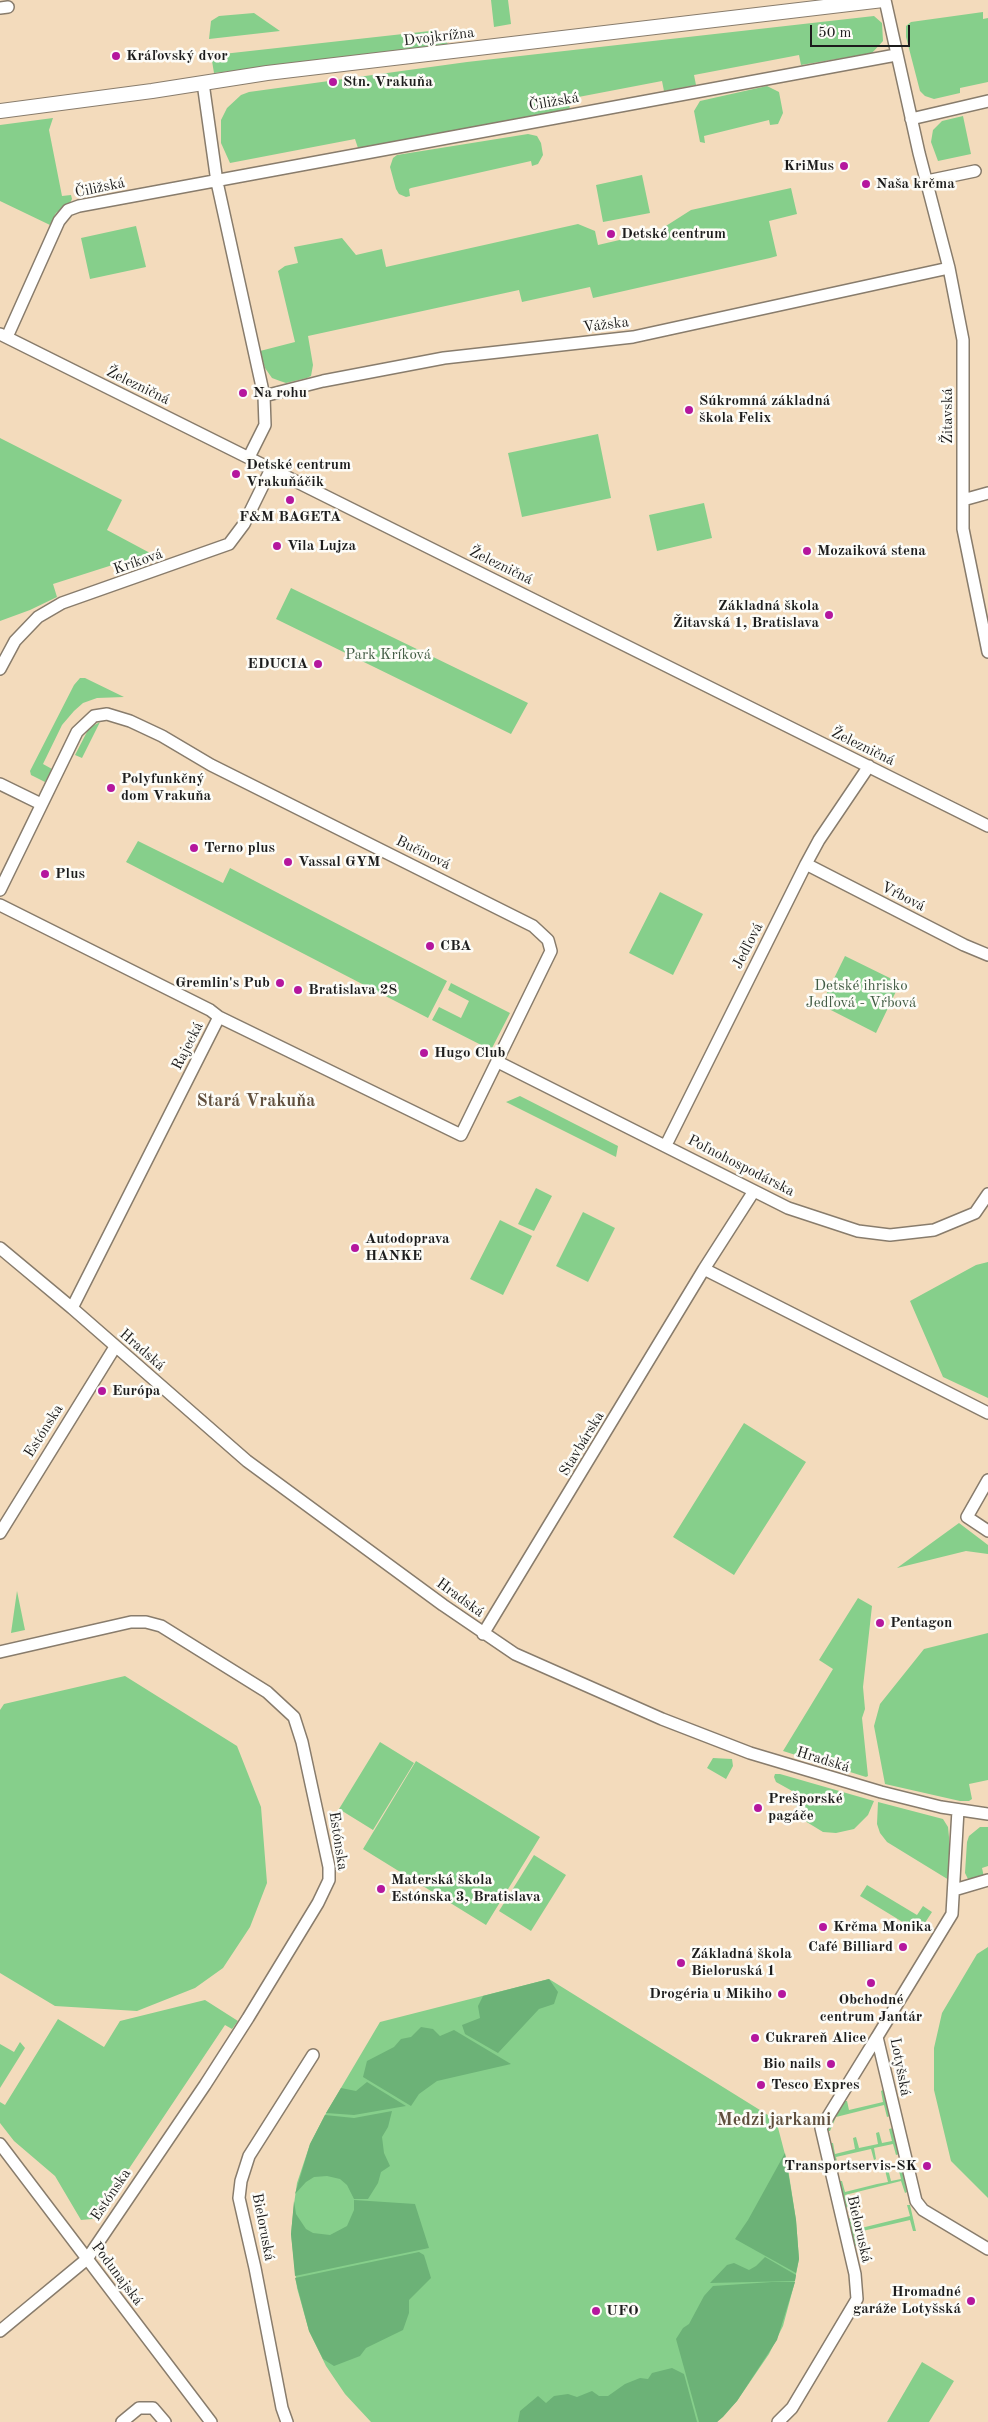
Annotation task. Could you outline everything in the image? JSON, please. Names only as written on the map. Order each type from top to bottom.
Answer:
[{"type":"street","name":"Žitavská","points":[[884,0],[911,119],[949,268],[963,340],[962,500],[965,540],[988,652]]},
{"type":"street","name":"Dvojkrížna","points":[[0,111],[268,73],[884,0]]},
{"type":"street","name":"Čiližská","points":[[3,335],[60,222],[68,210],[79,206],[217,182],[546,118],[896,55]]},
{"type":"street","points":[[203,82],[217,182],[264,396],[265,425],[249,457]]},
{"type":"street","points":[[911,119],[988,101]]},
{"type":"street","points":[[927,181],[975,171]]},
{"type":"street","name":"Vážska","points":[[264,396],[322,381],[444,358],[633,337],[949,268]]},
{"type":"street","name":"Železničná","points":[[3,335],[985,824]]},
{"type":"street","name":"Kríková","points":[[0,669],[15,641],[38,617],[62,604],[229,544],[244,524],[271,469]]},
{"type":"street","points":[[962,500],[988,493]]},
{"type":"street","name":"Bučinová","points":[[0,890],[77,732],[94,716],[100,714],[117,716],[162,736],[211,765],[500,908],[542,933],[550,944],[550,956],[498,1062]]},
{"type":"street","name":"Jedľová","points":[[666,1145],[806,864],[819,840],[869,766]]},
{"type":"street","points":[[0,784],[41,804]]},
{"type":"street","name":"Vŕbová","points":[[806,864],[964,945],[988,955]]},
{"type":"street","name":"Rajecká","points":[[0,905],[210,1010],[219,1017],[72,1308]]},
{"type":"street","points":[[219,1017],[461,1135],[498,1062]]},
{"type":"street","name":"Poľnohospodárska","points":[[498,1062],[754,1191],[820,1220],[858,1231],[890,1235],[934,1230],[984,1210]]},
{"type":"street","name":"Stavbárska","points":[[483,1634],[704,1268],[754,1191]]},
{"type":"street","points":[[984,1210],[988,1194]]},
{"type":"street","name":"Hradská","points":[[0,1248],[72,1308],[247,1461],[483,1634],[530,1661],[693,1732],[769,1759],[862,1787],[958,1810],[988,1814]]},
{"type":"street","points":[[704,1268],[988,1413]]},
{"type":"street","name":"Estónska","points":[[0,1533],[115,1347]]},
{"type":"street","points":[[988,1480],[967,1517],[988,1530]]},
{"type":"street","name":"Estónska","points":[[0,1652],[131,1622],[146,1622],[161,1626],[267,1692],[294,1718],[302,1742],[329,1867],[329,1880],[318,1903],[248,2018],[205,2085],[86,2259],[0,2331]]},
{"type":"street","name":"Lotyšská","points":[[958,1810],[952,1914],[877,2037],[916,2201],[923,2210],[988,2249]]},
{"type":"street","points":[[954,1890],[988,1880]]},
{"type":"street","name":"Bieloruská","points":[[778,2422],[792,2408],[854,2307],[858,2292],[821,2128],[877,2037]]},
{"type":"street","name":"Bieloruská","points":[[286,2422],[239,2198],[241,2181],[249,2156],[313,2055]]},
{"type":"street","name":"Podunajská","points":[[0,2144],[210,2422]]},
{"type":"street","points":[[122,2422],[139,2408],[153,2408],[165,2422]]},
{"type":"green space","points":[[491,0],[508,0],[511,24],[494,27]]},
{"type":"green space","points":[[983,12],[983,19],[988,18],[988,82],[960,88],[960,93],[934,99],[925,96],[920,91],[906,37],[906,26],[911,22]]},
{"type":"green space","points":[[254,13],[280,31],[209,39],[211,21],[219,16]]},
{"type":"green space","points":[[874,16],[882,23],[883,41],[872,53],[801,65],[799,55],[694,75],[696,85],[664,91],[662,81],[568,99],[570,109],[358,148],[355,139],[230,163],[221,143],[221,120],[227,108],[241,95],[249,92],[467,62]]},
{"type":"green space","points":[[430,31],[438,32],[444,37],[449,46],[214,73],[212,61],[216,56],[223,54]]},
{"type":"green space","points":[[767,86],[779,92],[783,113],[778,124],[770,125],[769,120],[704,136],[705,143],[700,142],[694,111],[700,101]]},
{"type":"green space","points":[[963,116],[971,154],[938,161],[931,142],[933,130],[942,121]]},
{"type":"green space","points":[[53,118],[49,130],[62,196],[71,195],[72,199],[70,203],[56,213],[50,225],[0,201],[0,125]]},
{"type":"green space","points":[[528,134],[537,136],[541,143],[543,155],[538,164],[532,166],[531,161],[411,188],[409,189],[410,196],[406,197],[399,194],[396,189],[390,167],[393,158],[397,155]]},
{"type":"green space","points":[[642,175],[650,213],[603,222],[596,185]]},
{"type":"green space","points":[[791,188],[797,214],[769,221],[777,256],[593,298],[590,287],[522,302],[519,290],[308,336],[313,365],[311,376],[286,383],[272,378],[265,368],[260,351],[295,342],[278,271],[285,266],[298,263],[294,247],[342,238],[356,255],[382,249],[386,267],[578,224],[595,231],[598,245],[658,231],[691,210]]},
{"type":"green space","points":[[136,226],[146,267],[90,279],[81,238]]},
{"type":"green space","points":[[598,434],[611,498],[522,517],[508,453]]},
{"type":"green space","points":[[0,438],[122,500],[107,530],[150,553],[53,584],[57,597],[30,610],[0,621]]},
{"type":"green space","points":[[704,503],[712,538],[657,551],[649,515]]},
{"type":"green space","name":"Park Kríková","points":[[291,588],[528,703],[511,734],[276,619]]},
{"type":"green space","points":[[80,678],[85,678],[124,697],[97,698],[83,703],[74,711],[62,725],[43,764],[52,769],[45,782],[31,775],[30,771],[74,685]]},
{"type":"green space","points":[[100,722],[82,758],[75,755],[89,728]]},
{"type":"green space","points":[[138,841],[223,883],[230,868],[447,981],[428,1018],[126,862]]},
{"type":"green space","points":[[660,892],[703,914],[673,975],[629,953]]},
{"type":"green space","name":"Detské ihrisko Jedľová - Vŕbová","points":[[845,956],[900,983],[876,1033],[821,1005]]},
{"type":"green space","points":[[451,983],[510,1013],[491,1050],[432,1020],[439,1007],[461,1018],[469,1001],[448,990]]},
{"type":"green space","points":[[520,1096],[618,1146],[616,1157],[506,1102]]},
{"type":"green space","points":[[536,1188],[552,1196],[534,1231],[518,1224]]},
{"type":"green space","points":[[583,1212],[615,1228],[588,1282],[556,1266]]},
{"type":"green space","points":[[500,1220],[532,1236],[503,1295],[470,1279]]},
{"type":"green space","points":[[988,1262],[988,1398],[943,1377],[910,1301],[976,1265]]},
{"type":"green space","points":[[744,1423],[806,1462],[734,1575],[673,1537]]},
{"type":"green space","points":[[959,1523],[988,1545],[988,1554],[966,1551],[897,1568]]},
{"type":"green space","points":[[17,1591],[25,1630],[11,1633]]},
{"type":"green space","points":[[858,1598],[872,1606],[863,1687],[865,1709],[862,1718],[868,1776],[866,1777],[783,1751],[833,1669],[819,1660]]},
{"type":"green space","points":[[988,1633],[988,1780],[969,1784],[972,1799],[969,1801],[960,1801],[885,1784],[874,1726],[880,1704],[924,1649]]},
{"type":"green space","points":[[125,1676],[237,1746],[261,1807],[267,1883],[250,1927],[223,1968],[195,1988],[137,2011],[55,2006],[0,1973],[0,1710],[4,1704]]},
{"type":"green space","points":[[380,1742],[414,1763],[373,1830],[339,1809]]},
{"type":"green space","points":[[713,1758],[732,1759],[733,1766],[726,1779],[707,1768]]},
{"type":"green space","points":[[416,1761],[540,1837],[486,1925],[363,1849]]},
{"type":"green space","points":[[775,1774],[874,1801],[868,1815],[854,1829],[836,1833],[823,1832],[805,1821],[795,1804],[794,1792],[776,1782]]},
{"type":"green space","points":[[878,1802],[943,1819],[948,1827],[949,1837],[949,1880],[887,1842],[880,1833],[877,1824]]},
{"type":"green space","points":[[980,1827],[988,1827],[988,1866],[982,1868],[984,1877],[968,1879],[965,1873],[967,1842],[969,1836]]},
{"type":"green space","points":[[534,1855],[566,1875],[531,1931],[499,1911]]},
{"type":"green space","points":[[867,1885],[917,1915],[923,1906],[932,1912],[919,1932],[860,1896]]},
{"type":"green space","points":[[988,1947],[988,2198],[951,2161],[934,2090],[934,2048],[942,2013],[977,1954]]},
{"type":"green space","points":[[549,1979],[776,2120],[787,2162],[796,2220],[799,2259],[783,2326],[769,2354],[737,2401],[717,2422],[371,2422],[345,2394],[326,2366],[309,2331],[297,2288],[291,2234],[297,2183],[310,2144],[380,2022]]},
{"type":"green space","points":[[549,1979],[558,1992],[554,2004],[539,2009],[498,2053],[465,2034],[462,2025],[480,2018],[478,2006],[483,1996]]},
{"type":"green space","points":[[205,2000],[238,2021],[232,2029],[225,2025],[98,2215],[92,2219],[81,2220],[55,2176],[14,2141],[0,2123],[0,2102],[5,2105],[58,2019],[104,2047],[120,2021]]},
{"type":"green space","points":[[421,2027],[433,2029],[440,2036],[454,2030],[511,2064],[437,2081],[419,2094],[411,2106],[363,2077],[367,2061],[394,2047],[401,2039],[411,2037]]},
{"type":"green space","points":[[20,2042],[25,2048],[0,2088],[0,2044],[14,2052]]},
{"type":"green space","points":[[367,2082],[406,2106],[354,2115],[326,2113],[341,2088],[356,2091]]},
{"type":"green space","points":[[883,2090],[890,2116],[887,2117],[884,2105],[836,2117],[830,2131],[827,2131],[844,2101],[847,2101],[849,2110],[883,2102],[881,2091]]},
{"type":"green space","points":[[392,2111],[388,2127],[382,2137],[384,2153],[390,2166],[381,2172],[378,2183],[368,2199],[354,2199],[347,2185],[340,2179],[327,2176],[314,2177],[306,2182],[295,2194],[310,2144],[325,2115],[354,2118]]},
{"type":"green space","points":[[893,2128],[899,2154],[896,2155],[893,2144],[874,2148],[876,2159],[874,2160],[871,2149],[836,2157],[839,2169],[836,2169],[830,2143],[833,2143],[835,2154],[855,2149],[853,2138],[856,2137],[859,2148],[878,2144],[876,2133],[879,2132],[882,2143],[892,2141],[889,2129]]},
{"type":"green space","points":[[785,2153],[796,2220],[799,2259],[796,2273],[735,2239],[748,2220]]},
{"type":"green space","points":[[901,2166],[907,2192],[905,2193],[901,2181],[845,2195],[848,2207],[845,2208],[839,2181],[842,2181],[845,2192],[888,2182],[885,2170],[888,2169],[891,2181],[901,2179],[898,2167]]},
{"type":"green space","points":[[354,2200],[415,2204],[429,2248],[295,2276],[291,2234],[294,2201],[296,2214],[306,2229],[313,2233],[330,2235],[347,2226],[354,2210]]},
{"type":"green space","points":[[907,2205],[910,2205],[916,2231],[913,2231],[910,2220],[854,2233],[857,2245],[854,2246],[848,2219],[850,2218],[853,2230],[910,2216]]},
{"type":"green space","points":[[419,2252],[424,2255],[431,2278],[409,2300],[409,2313],[403,2330],[366,2348],[360,2356],[334,2366],[323,2359],[309,2331],[295,2278]]},
{"type":"green space","points":[[765,2257],[796,2275],[795,2281],[710,2283],[727,2265],[734,2263],[749,2270]]},
{"type":"green space","points":[[795,2282],[777,2340],[737,2401],[723,2417],[717,2422],[699,2422],[676,2339],[683,2328],[689,2324],[704,2296],[713,2286]]},
{"type":"green space","points":[[922,2362],[954,2381],[929,2422],[887,2422]]},
{"type":"green space","points":[[672,2368],[684,2374],[697,2422],[518,2422],[520,2411],[538,2396],[546,2403],[554,2396],[568,2394],[577,2397],[592,2391],[599,2396],[608,2396],[625,2384],[640,2378],[648,2379],[652,2373]]},
{"type":"place","name":"Kráľovský dvor","points":[[116,56]]},
{"type":"place","name":"Stn. Vrakuňa","points":[[333,82]]},
{"type":"place","name":"KriMus","points":[[844,166]]},
{"type":"place","name":"Naša krčma","points":[[866,184]]},
{"type":"place","name":"Detské centrum","points":[[611,234]]},
{"type":"place","name":"Na rohu","points":[[243,393]]},
{"type":"place","name":"Súkromná základná škola Felix","points":[[689,410]]},
{"type":"place","name":"Detské centrum Vrakuňáčik","points":[[236,474]]},
{"type":"place","name":"F&M BAGETA","points":[[290,500]]},
{"type":"place","name":"Vila Lujza","points":[[277,546]]},
{"type":"place","name":"Mozaiková stena","points":[[807,551]]},
{"type":"place","name":"Základná škola Žitavská 1, Bratislava","points":[[829,615]]},
{"type":"place","name":"EDUCIA","points":[[318,664]]},
{"type":"place","name":"Polyfunkčný dom Vrakuňa","points":[[111,788]]},
{"type":"place","name":"Terno plus","points":[[194,848]]},
{"type":"place","name":"Vassal GYM","points":[[288,862]]},
{"type":"place","name":"Plus","points":[[45,874]]},
{"type":"place","name":"CBA","points":[[430,946]]},
{"type":"place","name":"Gremlin's Pub","points":[[280,983]]},
{"type":"place","name":"Bratislava 28","points":[[298,990]]},
{"type":"place","name":"Hugo Club","points":[[424,1053]]},
{"type":"place","name":"Autodoprava HANKE","points":[[355,1248]]},
{"type":"place","name":"Európa","points":[[102,1391]]},
{"type":"place","name":"Pentagon","points":[[880,1623]]},
{"type":"place","name":"Prešporské pagáče","points":[[758,1808]]},
{"type":"place","name":"Materská škola Estónska 3, Bratislava","points":[[381,1889]]},
{"type":"place","name":"Krčma Monika","points":[[823,1927]]},
{"type":"place","name":"Café Billiard","points":[[903,1947]]},
{"type":"place","name":"Základná škola Bieloruská 1","points":[[681,1963]]},
{"type":"place","name":"Obchodné centrum Jantár","points":[[871,1983]]},
{"type":"place","name":"Drogéria u Mikiho","points":[[782,1994]]},
{"type":"place","name":"Cukrareň Alice","points":[[755,2038]]},
{"type":"place","name":"Bio nails","points":[[831,2064]]},
{"type":"place","name":"Tesco Expres","points":[[761,2085]]},
{"type":"place","name":"Transportservis-SK","points":[[927,2166]]},
{"type":"place","name":"Hromadné garáže Lotyšská","points":[[971,2301]]},
{"type":"place","name":"UFO","points":[[596,2311]]},
{"type":"district","name":"Stará Vrakuňa","points":[[256,1101]]},
{"type":"district","name":"Medzi jarkami","points":[[774,2120]]}]
